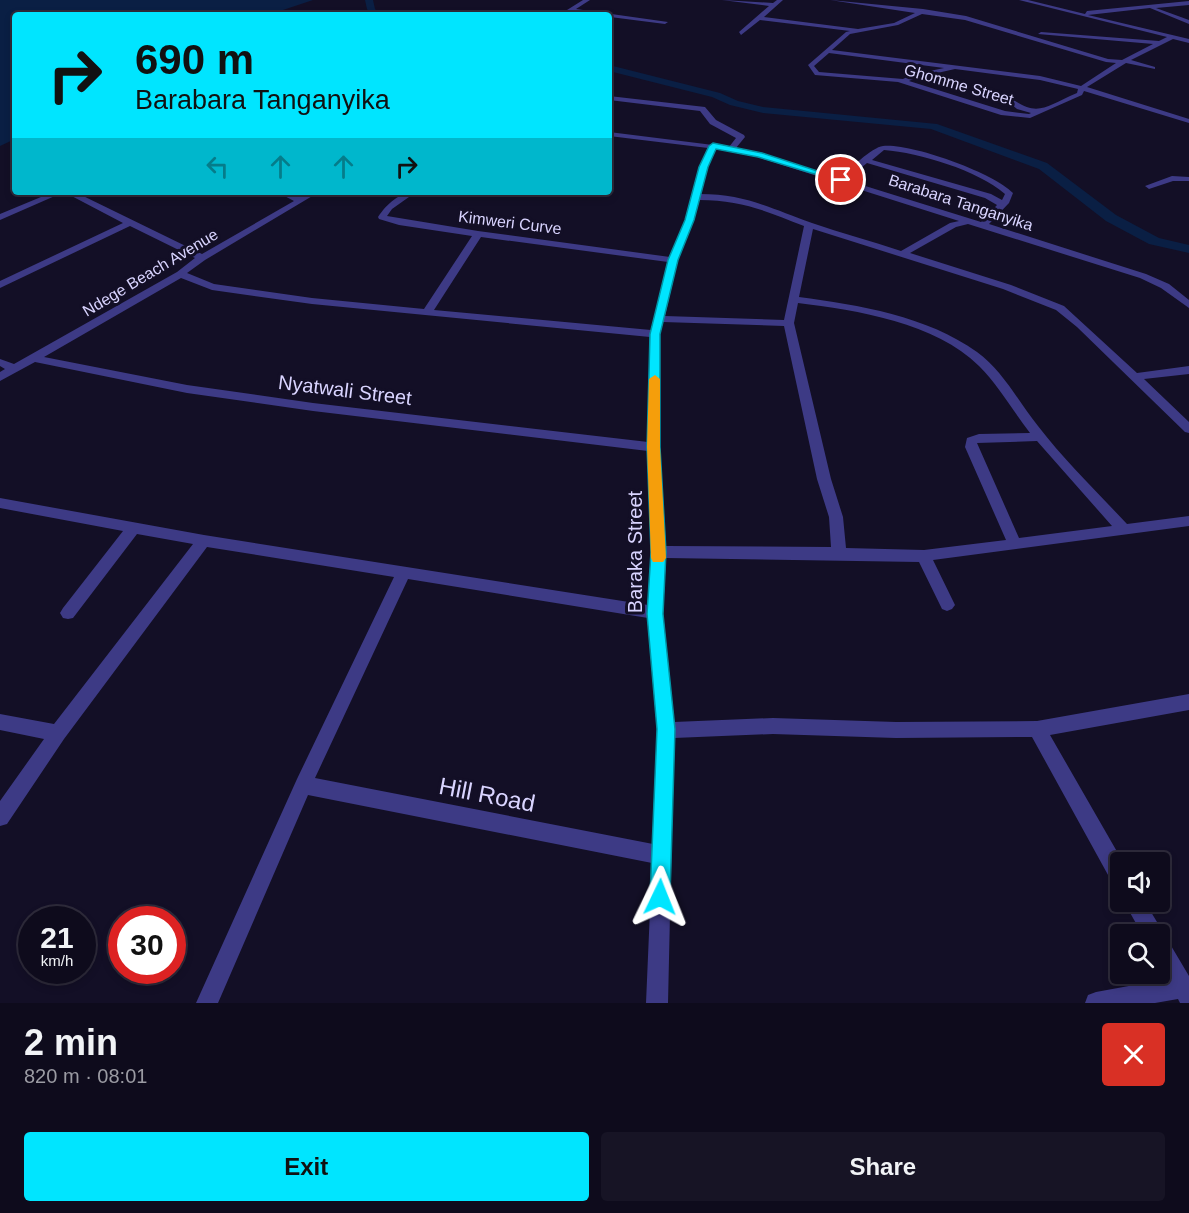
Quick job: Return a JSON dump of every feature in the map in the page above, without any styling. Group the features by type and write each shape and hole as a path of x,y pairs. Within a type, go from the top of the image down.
{"street":[{"path":"567,12 587,0"},
{"path":"725,0 773,5"},
{"path":"741,33 780,0"},
{"path":"833,0 886,3 966,18 1108,62 1125,61 1153,68"},
{"path":"1022,0 1189,41"},
{"path":"1116,3 1137,8"},
{"path":"1077,14 1189,3"},
{"path":"1147,7 1189,22"},
{"path":"571,10 586,12"},
{"path":"815,61 848,33 905,21 923,11"},
{"path":"612,15 665,22"},
{"path":"760,18 864,31"},
{"path":"1006,30 1068,38 1160,43"},
{"name":"Ghomme Street","path":"815,61 810,66 818,74 905,81 1004,113 1030,116 1080,94 1082,88 1125,61 1172,37"},
{"path":"826,51 1040,78 1082,88 1189,121"},
{"path":"815,61 854,54"},
{"path":"905,81 917,75 967,67"},
{"path":"1002,94 1019,108 1044,111"},
{"path":"612,99 702,109 714,122 741,137 731,149"},
{"name":"Barabara Tanganyika","path":"612,134 731,149 841,180 1143,276 1165,286 1189,305"},
{"name":"Baraka Street","path":"657,1003 666,729 655,614 659,552 654,447 655,334 673,260 689,220 704,167 713,146"},
{"path":"841,180 864,160 879,149 886,147 957,166 993,180 1005,187 1009,196 983,225"},
{"path":"864,160 988,196 1002,205"},
{"path":"1149,186 1172,178 1189,179"},
{"path":"0,217 53,195"},
{"path":"74,195 128,224 202,258"},
{"path":"288,195 300,200"},
{"name":"Ndege Beach Avenue","path":"0,377 180,274 202,258 309,195"},
{"name":"Kimweri Curve","path":"407,195 389,207 382,217 399,222 478,234 673,260"},
{"path":"696,196 744,201 900,255 1008,287 1060,308 1081,325 1189,429"},
{"path":"900,255 953,225 968,221"},
{"path":"0,285 128,224"},
{"path":"809,225 789,323 824,479 836,517 838,553"},
{"path":"427,312 478,234"},
{"path":"180,274 195,282 234,291 655,334"},
{"path":"795,299 845,306 920,327 951,340 976,356 1040,437 1123,528"},
{"path":"658,319 789,323"},
{"name":"Nyatwali Street","path":"33,358 187,389 313,407 654,447"},
{"path":"0,362 14,369"},
{"path":"1133,377 1189,370"},
{"path":"1015,544 971,447 971,441 979,438 1040,437"},
{"path":"0,503 204,541 655,614"},
{"path":"659,552 924,556 1189,521"},
{"path":"68,613 134,527"},
{"path":"0,817 58,734 204,541"},
{"path":"924,556 947,605"},
{"path":"207,1003 303,785 403,574"},
{"path":"666,729 773,726 1036,729 1189,702"},
{"path":"0,722 58,734"},
{"path":"1036,729 1110,859"},
{"name":"Hill Road","path":"303,785 661,855"},
{"path":"1096,1003 1186,992 1170,964"}],"water":[{"path":"0,0 313,0 277,12 12,12 12,140 0,146"}],"waterway":[{"path":"369,0 374,12"},
{"path":"612,69 716,95 734,103 763,110 933,126 1043,166 1111,218 1154,241 1189,249"}],"slow traffic":[{"path":"655,379 654,447 658,558"}],"route":[{"path":"660,897 666,729 655,614 659,552 654,447 655,334 658,319 673,260 689,220 697,188 713,146 759,155 841,180"}]}
